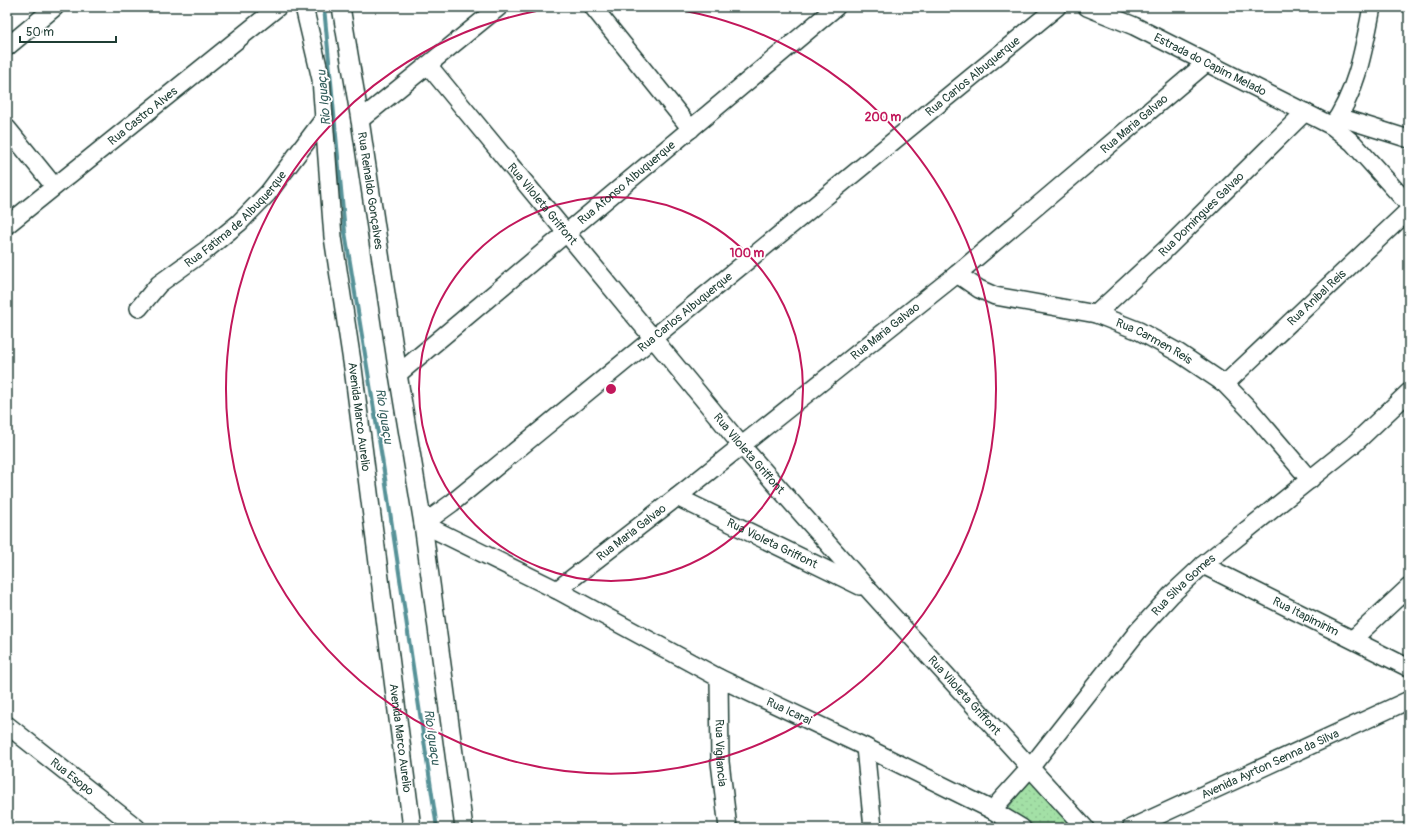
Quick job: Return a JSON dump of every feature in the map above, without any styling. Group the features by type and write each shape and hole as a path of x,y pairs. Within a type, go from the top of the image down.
{"street":[{"path":"7,47 55,7"},
{"name":"Rua Castro Alves","path":"7,225 278,7"},
{"name":"Avenida Marco Aurelio","path":"304,7 321,79 333,237 353,368 412,828"},
{"name":"Rua Reinaldo Gonçalves","path":"341,7 423,524 464,828"},
{"path":"360,120 498,7"},
{"path":"593,7 690,129"},
{"name":"Rua Afonso Albuquerque","path":"398,374 836,7"},
{"name":"Rua Carlos Albuquerque","path":"423,524 452,503 654,339 1057,7"},
{"name":"Estrada do Capim Melado","path":"1087,7 1134,26 1305,112 1335,122 1409,139"},
{"path":"1372,7 1356,76 1335,122 1409,205"},
{"name":"Rua Maria Galvao","path":"557,590 957,274 1206,63"},
{"name":"Rua Viloleta Griffont","path":"428,64 565,233 741,445 815,530 1085,828"},
{"name":"Rua Domingues Galvao","path":"1096,314 1165,250 1305,112"},
{"name":"Rua Fatima de Albuquerque","path":"139,308 159,284 240,223 268,193 323,120"},
{"path":"7,128 54,186"},
{"name":"Rua Anibal Reis","path":"1225,384 1409,210"},
{"name":"Rua Carmen Reis","path":"957,274 979,289 995,296 1096,314 1139,331 1180,353 1225,384 1252,412 1310,480"},
{"name":"Rua Silva Gomes","path":"992,810 1030,768 1138,631 1171,595 1204,565 1354,444 1409,392"},
{"name":"Rua Violeta Griffont","path":"676,497 868,589"},
{"name":"Rua Icarai","path":"423,524 557,590 719,678 865,747 992,810 1022,828"},
{"path":"800,557 814,545 815,530"},
{"name":"Rua Itapimirim","path":"1204,565 1409,668"},
{"path":"1353,639 1409,587"},
{"name":"Rua Vigilancia","path":"719,678 720,762 728,828"},
{"name":"Avenida Ayrton Senna da Silva","path":"1131,828 1146,823 1409,700"},
{"name":"Rua Esopo","path":"7,725 123,822 137,828"},
{"path":"865,747 873,828"}],"green space":[{"path":"1030,778 1078,828 1039,828 1007,810"}],"waterway":[{"name":"Rio Iguaçu","path":"324,7 345,232 382,458 437,828"}]}
